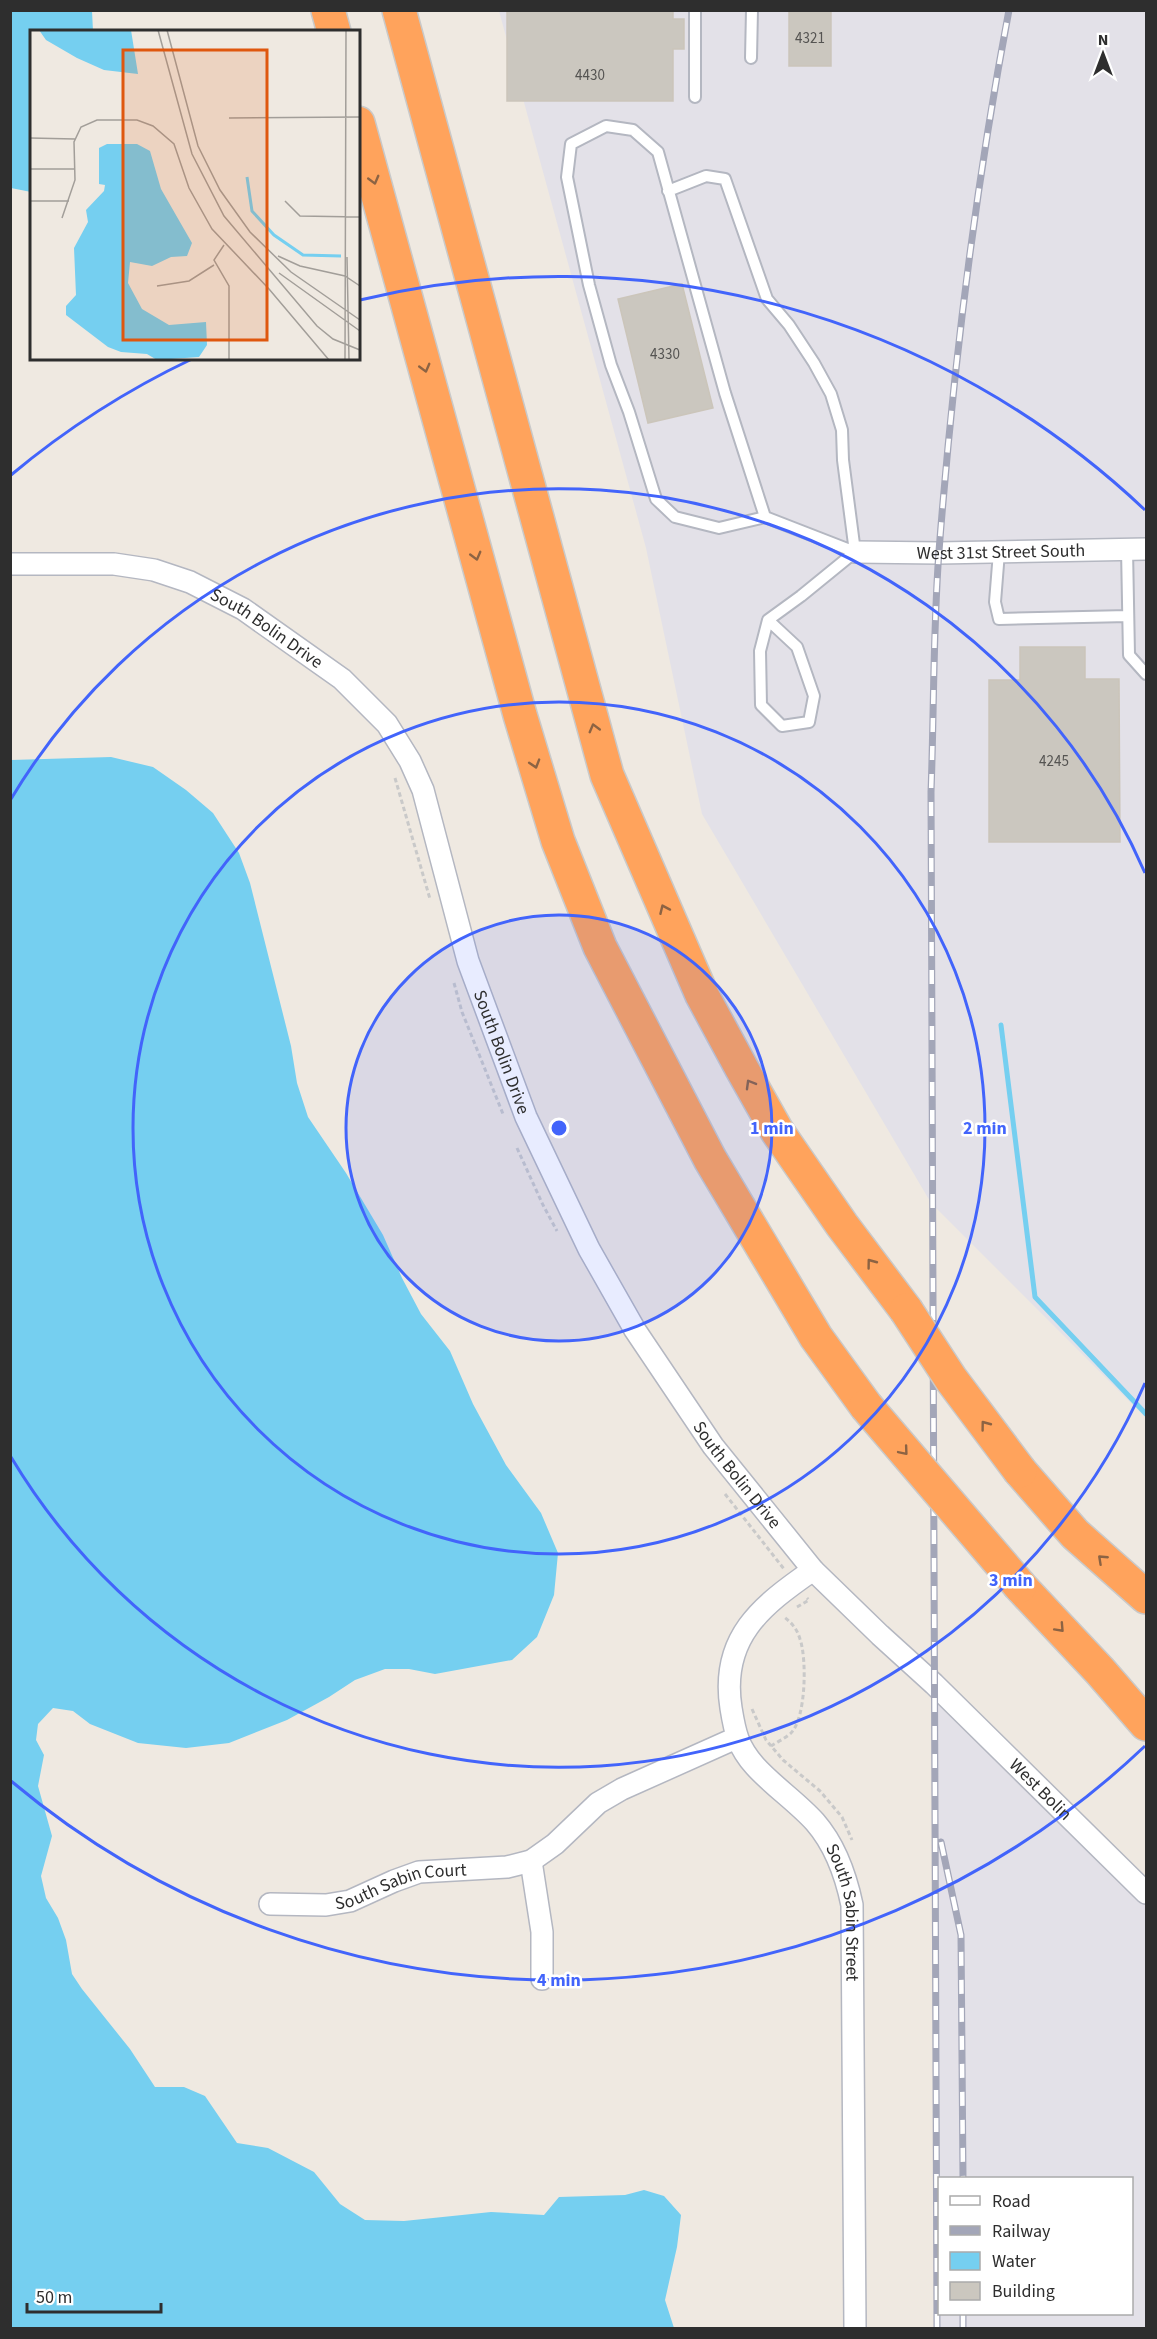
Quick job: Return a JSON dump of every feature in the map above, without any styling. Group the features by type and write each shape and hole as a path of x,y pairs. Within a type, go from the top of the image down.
{"highway":[{"path":"328,10 333,30"},
{"path":"399,10 607,775 702,995 777,1131 842,1225 906,1310 951,1379 1020,1472 1076,1533 1146,1597"},
{"path":"360,130 520,715 558,841 600,947 710,1159 816,1337 866,1406 1020,1586 1146,1724"},
{"path":"1100,1671 1146,1708"}],"street":[{"name":"West 31st Street South","path":"855,552 1137,549"},
{"name":"South Bolin Drive","path":"10,564 114,564 154,570 190,582 243,609 342,679 387,724 410,761 423,790 468,961 526,1117 589,1249 635,1330 714,1446 813,1570 934,1684"},
{"name":"South Sabin Street","path":"813,1570 761,1610 744,1630 737,1643 728,1676 736,1738 754,1765 816,1823 839,1861 848,1883 852,1905 855,2328"},
{"name":"West Bolin","path":"934,1684 1146,1893"},
{"name":"South Sabin Court","path":"270,1904 326,1905 350,1900 419,1872 507,1867 531,1861 555,1844 598,1803 736,1738"},
{"path":"531,1861 542,1932 542,1979"}],"lane":[{"path":"695,10 695,97"},
{"path":"751,58 752,10"},
{"path":"765,517 725,393 658,152 633,130 606,126 571,144 567,177 589,285 610,365 629,412 656,499 675,517 719,528 765,517 855,552"},
{"path":"668,191 705,176 725,179 767,299 789,325 831,394 842,430 843,460 855,552"},
{"path":"1137,549 1128,616 1129,655 1146,674"},
{"path":"768,620 797,647 814,696 809,722 782,726 761,705 760,651 768,620 855,552"},
{"path":"999,552 995,602 999,619 1128,616"}],"path":[{"path":"393,772 431,904"},
{"path":"453,981 462,1012 507,1124"},
{"path":"515,1143 543,1205 561,1237"},
{"path":"724,1492 809,1600 776,1624"},
{"path":"771,1746 791,1733 798,1721 805,1670 801,1640 795,1626 784,1617"},
{"path":"750,1701 771,1746 783,1760 820,1791 842,1817 856,1850"}],"shaded area":[{"path":"499,11 1146,11 1146,1418 931,1203 702,814 646,548"},
{"path":"934,1669 1146,1903 1146,2328 936,2328"}],"water":[{"path":"10,11 92,11 93,30 30,30 30,192 11,188"},
{"path":"111,757 153,767 186,790 213,813 239,853 250,883 291,1046 297,1083 308,1117 346,1173 383,1235 421,1314 450,1351 473,1404 506,1465 541,1513 558,1553 554,1595 537,1637 512,1660 435,1674 409,1669 385,1669 355,1680 287,1720 229,1743 186,1748 138,1743 90,1724 73,1711 53,1708 38,1724 36,1740 44,1755 38,1786 52,1836 41,1876 46,1898 58,1918 66,1940 72,1974 130,2049 155,2087 184,2087 205,2096 237,2143 268,2148 314,2172 340,2204 365,2220 404,2221 491,2212 544,2215 559,2197 625,2195 644,2190 664,2196 681,2215 677,2247 665,2300 674,2328 11,2328 11,760"}],"building":[{"path":"507,10 673,10 673,19 684,19 684,49 673,49 673,101 507,101"},
{"path":"789,10 831,10 831,66 789,66"},
{"path":"682,284 713,408 648,423 618,299"},
{"path":"1020,647 1085,647 1085,679 1119,679 1120,842 989,842 989,680 1020,680"}],"waterway":[{"path":"1001,1025 1035,1297 1146,1414"}],"railway":[{"path":"937,2328 931,792 935,641 939,551 958,347 986,145 1009,10"},
{"path":"941,1842 961,1935 963,2177"},
{"path":"963,2315 963,2328"}]}
